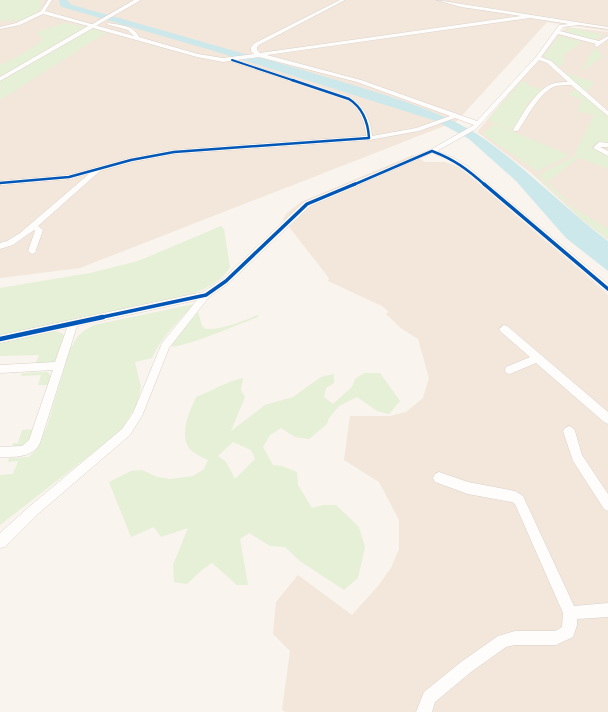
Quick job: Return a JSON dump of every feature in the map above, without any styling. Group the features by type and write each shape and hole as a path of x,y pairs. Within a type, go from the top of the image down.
{"street":[{"path":"0,28 18,24 44,10 50,0"},
{"path":"0,79 138,0"},
{"path":"343,0 257,44 254,47 254,51 257,56 360,81 476,126"},
{"path":"438,0 461,6 608,28"},
{"path":"44,10 102,21 132,30 136,34 137,39"},
{"path":"44,10 92,26 211,59 234,59 257,56 533,16"},
{"path":"0,542 34,510 126,432 137,416 165,346 206,294 226,281 307,204 432,151 476,126 538,58 561,26 578,24"},
{"path":"557,32 598,44 608,37"},
{"path":"538,58 549,62 608,114"},
{"path":"234,59 349,98 360,108 366,119 369,129 369,138"},
{"path":"516,130 532,104 549,87 556,84 572,83"},
{"path":"0,183 55,179 131,160 174,152 369,138 408,132 452,117"},
{"path":"608,145 599,144 596,148 608,154"},
{"path":"432,151 452,159 466,168 608,289"},
{"path":"0,246 10,243 33,226 98,169"},
{"path":"32,251 39,230 33,226"},
{"path":"0,338 72,324 206,294"},
{"path":"0,452 28,450 34,443 72,324"},
{"path":"504,329 608,419"},
{"path":"510,370 538,358"},
{"path":"0,369 59,366"},
{"path":"569,431 577,457 608,505"},
{"path":"424,712 429,697 466,667 504,641 515,638 556,638 568,632 570,625 570,613 519,500 515,497 468,488 439,478"},
{"path":"570,613 608,610"}],"shaded area":[{"path":"0,0 608,0 608,31 547,22 457,121 80,268 0,278"},
{"path":"566,27 608,32 608,240 582,220 531,173 477,132"},
{"path":"413,155 425,162 445,162 459,167 608,295 608,712 286,712 282,710 290,651 273,634 276,602 298,575 352,615 378,586 391,568 399,549 399,520 379,482 344,460 350,416 390,416 406,412 423,398 429,378 418,339 402,329 386,314 389,312 382,306 328,281 329,278 283,219 287,213 301,202"}],"green space":[{"path":"0,0 41,0 42,3 40,3 40,5 42,5 34,15 29,18 0,21"},
{"path":"65,23 85,27 0,77 0,65 22,54 42,41 42,38 36,32"},
{"path":"570,28 604,35 591,40 566,32"},
{"path":"91,29 107,32 0,100 0,82"},
{"path":"559,36 582,42 562,56 565,59 562,66 554,65 544,56"},
{"path":"597,48 604,59 600,58 584,70 581,69 587,64 584,63 590,59 587,58 593,53 591,52"},
{"path":"563,73 566,73 594,82 587,92"},
{"path":"522,81 528,83 527,85 544,90 526,104 528,107 513,131 488,120"},
{"path":"577,90 608,117 608,144 599,143 593,146 597,151 608,156 608,169 575,156 575,153 594,115 578,111 582,99 568,95"},
{"path":"494,124 570,155 537,171 483,134"},
{"path":"575,156 578,158 548,182 540,174"},
{"path":"536,175 538,175 567,200 563,201"},
{"path":"563,201 608,229 608,239 583,220"},
{"path":"221,226 224,229 230,267 222,277 206,288 188,296 0,336 0,288 90,273 138,261"},
{"path":"194,304 165,336 152,358 135,362 141,387 137,404 121,431 0,525 0,475 13,474 18,461 8,462 9,458 29,457 35,451 47,426 70,349 78,336 94,325"},
{"path":"198,312 202,326 206,329 226,327 258,315 258,317 199,340 186,344 170,346"},
{"path":"55,331 62,333 65,337 56,363 36,363 39,355 0,356 0,343"},
{"path":"48,372 51,377 49,385 38,385 41,375 21,376 22,373"},
{"path":"364,373 380,373 400,401 389,414 377,411 357,397 339,406 329,418 327,424 309,439 295,437 281,428 270,435 263,447 273,465 282,466 297,472 298,485 312,508 323,505 336,505 359,527 365,547 358,578 344,590 300,561 285,547 270,546 249,533 240,539 248,585 237,585 212,563 187,584 174,582 173,565 188,528 161,537 154,527 131,537 109,482 131,471 142,470 157,477 170,479 193,476 204,469 208,460 196,454 189,448 185,436 186,422 196,397 237,379 243,378 241,390 245,397 231,431 265,405 293,397 321,377 334,374 334,383 326,388 324,397 333,404 352,387 355,379","holes":["233,442 251,450 255,459 235,479 226,462 218,456"]},
{"path":"34,429 27,447 12,448 13,443 18,443 22,430"}],"water":[{"path":"59,0 67,0 72,5 360,87 422,108 456,122 477,134 511,159 608,241 608,271 566,238 516,181 469,139 436,121 214,51 62,7"}],"cycle path":[{"path":"0,183 69,177 131,160 174,152 369,138 368,126 364,115 358,106 349,99 232,60"},
{"path":"0,339 206,295 226,281 307,204 432,151 452,159 466,168 608,289"}]}
